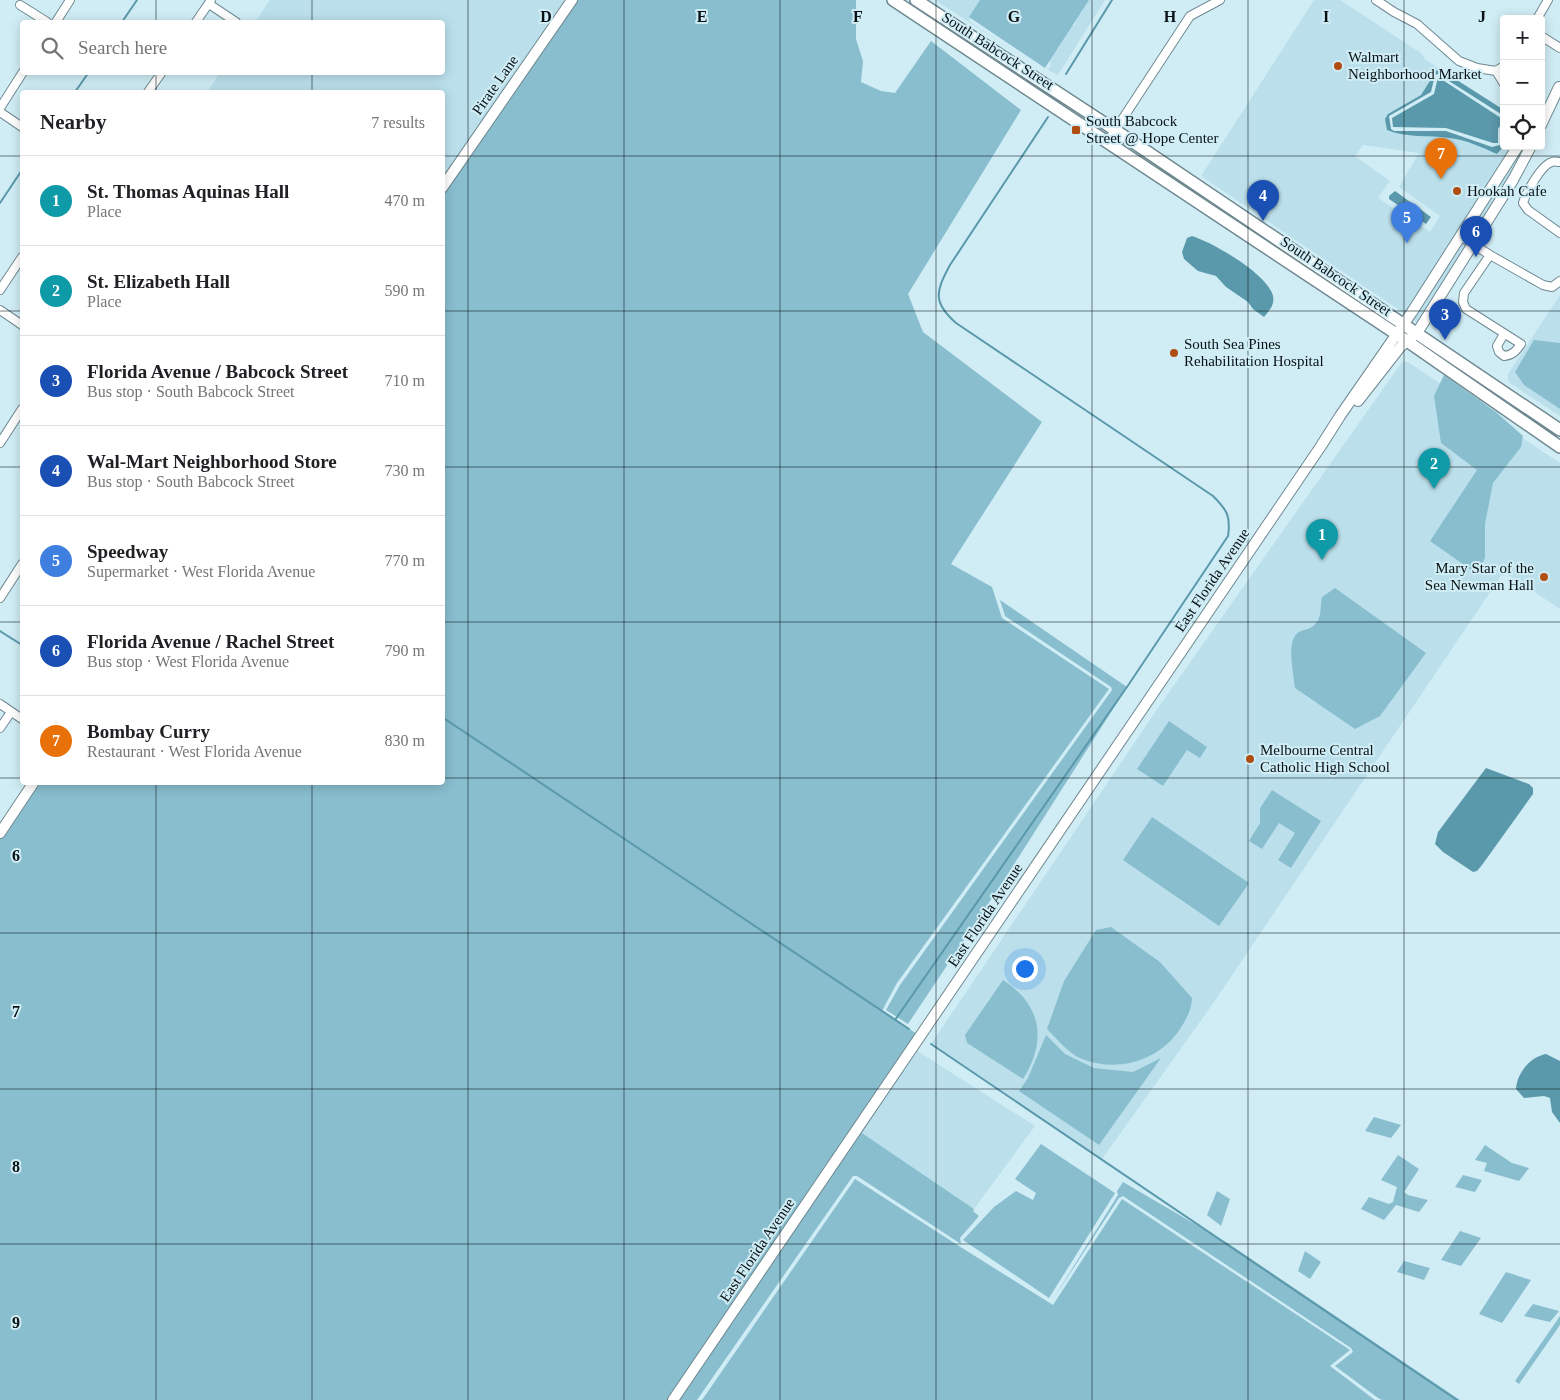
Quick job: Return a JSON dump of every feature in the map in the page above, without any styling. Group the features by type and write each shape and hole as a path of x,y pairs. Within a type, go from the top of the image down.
{"main road":[{"name":"South Babcock Street","path":"893,0 1402,333 1417,333 1560,430"},
{"name":"South Babcock Street","path":"916,0 1115,130 1560,447"}],"street":[{"path":"57,20 70,0"},
{"name":"Pirate Lane","path":"445,184 572,0"},
{"path":"1376,0 1417,24 1459,61 1477,68 1496,71 1500,68"},
{"path":"1539,15 1548,0"},
{"path":"1108,141 1190,16 1218,1"},
{"path":"197,20 210,2 233,20"},
{"path":"20,5 44,20"},
{"path":"1545,39 1560,48"},
{"path":"1496,71 1500,78"},
{"path":"0,108 21,75"},
{"path":"149,90 160,75"},
{"path":"1545,105 1560,87"},
{"path":"1545,117 1560,87"},
{"path":"0,112 20,126"},
{"name":"East Florida Avenue","path":"673,1400 1321,446 1402,333 1460,236 1515,150"},
{"path":"1417,333 1513,180 1529,150"},
{"path":"1560,162 1550,162 1544,168 1526,194 1523,203 1528,210 1560,233"},
{"path":"1460,236 1543,285 1552,286 1560,281"},
{"path":"1490,255 1464,293 1463,302 1466,309 1504,334"},
{"path":"0,290 20,259"},
{"path":"0,310 20,324"},
{"path":"0,443 20,412"},
{"path":"0,598 20,567"},
{"path":"0,704 20,718"},
{"path":"0,728 11,712"},
{"path":"0,832 32,785"}],"shaded area":[{"path":"270,0 565,0 445,176 445,90 208,90 219,75 445,75 445,20 256,20"},
{"path":"572,0 856,0 856,39 863,61 861,82 881,91 895,93 931,41 1021,110 908,294 923,332 1042,422 951,564 992,587 1002,618 1109,689 897,983 882,1011 920,1036 673,1400 0,1400 0,833 33,785 445,785 445,185"},
{"path":"935,0 989,0 978,4 969,21 1019,55"},
{"path":"980,0 1089,0 1045,68 969,17"},
{"path":"1083,0 1105,0 1058,75 1048,70 1051,64 1049,60 1054,51 1060,46 1057,41 1070,27 1075,25 1078,15 1082,12"},
{"path":"1314,0 1340,0 1421,53 1425,59 1438,68 1421,95 1388,114 1387,130 1463,140 1477,144 1497,154 1500,150 1511,150 1405,314 1201,176","holes":["1363,145 1419,153 1399,187 1440,216 1430,232 1378,198 1390,181 1355,156"]},
{"path":"1438,68 1500,107 1500,113 1438,74 1435,75 1431,92 1389,116 1391,129 1394,131 1446,131 1492,147 1500,145 1500,150 1497,154 1462,140 1394,133 1387,130 1385,119 1388,114 1421,95"},
{"path":"1438,77 1500,117 1498,143 1446,128 1393,127 1392,118 1434,94"},
{"path":"1520,150 1524,150 1510,177 1418,323 1412,319"},
{"path":"1395,191 1431,217 1426,224 1389,199 1389,196"},
{"path":"1192,236 1201,239 1238,260 1261,278 1269,287 1273,296 1273,302 1264,317 1253,309 1248,302 1226,287 1216,276 1198,271 1184,259 1182,252 1187,238"},
{"path":"1560,295 1560,416 1508,382 1508,374"},
{"path":"1534,340 1560,343 1560,409 1524,385 1515,372"},
{"name":"Melbourne Central Catholic High School","path":"1402,362 1408,362 1560,463 1560,609 1507,574 1501,576 1212,1005 1102,1159 931,1044 1160,705"},
{"path":"1444,375 1496,412 1523,436 1521,447 1493,483 1485,524 1485,558 1477,574 1430,541 1477,470 1441,443 1434,396"},
{"path":"1335,588 1426,653 1380,716 1355,729 1295,688 1292,667 1291,650 1295,636 1314,625 1319,618 1322,597"},
{"path":"1000,600 1127,687 1004,880 908,1024 886,1010 900,985 1112,690 1111,687 1005,616"},
{"path":"1169,721 1207,747 1200,758 1187,750 1163,786 1137,769"},
{"path":"1486,768 1529,784 1533,788 1533,794 1482,865 1477,871 1473,872 1443,852 1435,844 1438,832"},
{"path":"1272,790 1321,821 1291,868 1278,860 1295,833 1279,823 1262,849 1249,841 1260,823 1260,808"},
{"path":"1152,817 1249,883 1219,926 1123,860"},
{"path":"1111,927 1160,962 1192,998 1192,1002 1182,1026 1161,1049 1136,1061 1109,1065 1082,1059 1063,1046 1047,1029 1064,981 1096,930"},
{"path":"1003,980 1026,1001 1033,1012 1037,1025 1038,1038 1035,1051 1031,1065 1023,1079 967,1043 965,1035"},
{"path":"1046,1035 1065,1054 1094,1068 1133,1072 1161,1058 1099,1145 1019,1091 1028,1078"},
{"path":"916,1050 1035,1126 974,1209 862,1133"},
{"path":"916,1050 862,1133 974,1209 973,1211 979,1216 960,1238 961,1244 857,1176 853,1176 697,1400 678,1400"},
{"path":"1546,1054 1560,1061 1560,1123 1552,1112 1550,1098 1544,1096 1524,1098 1516,1089 1519,1077 1525,1067 1535,1058"},
{"path":"1374,1117 1401,1125 1391,1138 1365,1131"},
{"path":"1041,1144 1115,1193 1049,1298 963,1240 994,1207 1016,1191 1033,1200 1036,1193 1015,1179"},
{"path":"1485,1145 1512,1163 1529,1168 1519,1181 1484,1171 1487,1163 1475,1160"},
{"path":"1398,1155 1419,1169 1404,1192 1408,1195 1428,1200 1419,1212 1396,1205 1384,1220 1361,1209 1369,1197 1389,1204 1393,1202 1397,1187 1381,1180"},
{"path":"1463,1175 1482,1180 1475,1192 1455,1187"},
{"path":"855,1179 1053,1305 1122,1199 1350,1350 1330,1366 1375,1400 702,1400"},
{"path":"1123,1182 1229,1244 1460,1400 1382,1400 1378,1398 1335,1366 1353,1352 1351,1348 1123,1196 1119,1198 1052,1301 1118,1195 1117,1191"},
{"path":"1217,1191 1230,1199 1221,1226 1207,1215"},
{"path":"1460,1231 1481,1238 1461,1266 1441,1260"},
{"path":"1305,1251 1321,1262 1310,1279 1298,1271"},
{"path":"1404,1261 1430,1268 1424,1280 1397,1272"},
{"path":"1506,1272 1531,1280 1502,1323 1479,1314"},
{"path":"1533,1304 1559,1311 1550,1322 1524,1316"},
{"path":"1560,1316 1560,1325 1519,1384 1515,1381"}],"waterway":[{"path":"123,20 137,0"},
{"path":"1066,74 1112,0"},
{"path":"76,90 87,75"},
{"path":"895,1020 1129,684 1228,536 1229,523 1227,514 1222,505 1213,496 956,323 943,309 940,302 939,289 950,265 1048,117"},
{"path":"0,203 20,173"},
{"path":"0,631 20,644"},
{"path":"445,719 909,1029"},
{"path":"931,1044 1457,1400"}],"place":[{"name":"Walmart Neighborhood Market","path":"1338,66"},
{"name":"South Babcock Street @ Hope Center","path":"1076,130"},
{"name":"Bombay Curry","path":"1441,179"},
{"name":"Hookah Cafe","path":"1457,191"},
{"name":"Wal-Mart Neighborhood Store","path":"1263,221"},
{"name":"Speedway","path":"1407,243"},
{"name":"Florida Avenue / Rachel Street","path":"1476,257"},
{"name":"Florida Avenue / Babcock Street","path":"1445,340"},
{"name":"South Sea Pines Rehabilitation Hospital","path":"1174,353"},
{"name":"St. Elizabeth Hall","path":"1434,489"},
{"name":"St. Thomas Aquinas Hall","path":"1322,560"},
{"name":"Mary Star of the Sea Newman Hall","path":"1544,577"},
{"name":"Melbourne Central Catholic High School","path":"1250,759"}]}
